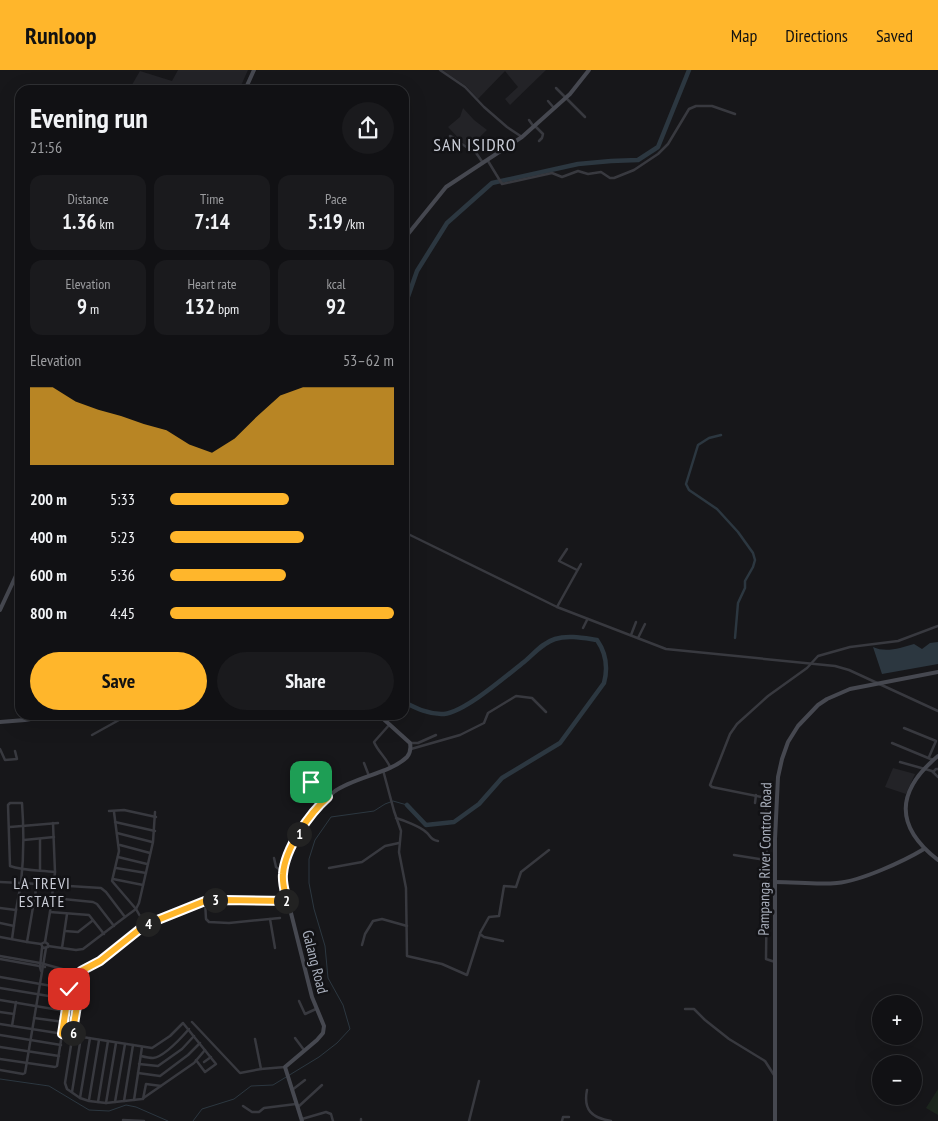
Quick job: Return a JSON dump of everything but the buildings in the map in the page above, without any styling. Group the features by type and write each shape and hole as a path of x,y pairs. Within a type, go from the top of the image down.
{"street":[{"path":"247,85 254,70"},
{"path":"440,70 465,87 484,107 522,137"},
{"path":"410,230 446,187 522,137 566,97 590,70"},
{"path":"556,88 585,117"},
{"path":"548,101 554,108"},
{"path":"488,161 500,182 505,184 552,173 562,177 578,171 588,174 601,172 610,178 614,178 634,170 658,154 671,139 689,109 696,106 712,106 735,114"},
{"path":"529,120 543,134 539,141"},
{"path":"450,136 468,149 475,150"},
{"path":"470,144 483,164"},
{"path":"409,534 557,607 666,649 812,662 847,669 938,711"},
{"path":"567,550 559,560 577,571"},
{"path":"557,607 581,564"},
{"path":"0,610 15,578"},
{"path":"583,628 588,620"},
{"path":"631,636 636,622"},
{"path":"638,638 644,624"},
{"path":"775,962 766,959 766,798 710,785 730,734 737,724 750,712 807,668 818,656 850,647 895,642 938,626"},
{"name":"Pampanga River Control Road","path":"775,1121 775,882 778,777 782,759 797,727 818,705 835,695 850,689 938,672"},
{"path":"385,720 410,743 411,749 455,737 484,723 488,713 516,696 532,698 546,712"},
{"path":"0,722 15,720"},
{"path":"92,735 119,720"},
{"path":"390,724 374,742 390,766"},
{"path":"904,728 936,741 929,757"},
{"path":"410,743 416,743 436,735"},
{"path":"892,743 933,760"},
{"path":"0,749 5,760 17,759 15,751"},
{"name":"Galang Road","path":"285,1068 317,1040 324,1029 323,1022 316,1009 287,901 283,872 289,854 302,827 328,797 349,784 406,758 411,749"},
{"path":"938,756 924,769 912,785 906,802 910,828 924,849 938,860"},
{"path":"900,762 934,772 938,777"},
{"path":"364,763 369,776"},
{"path":"934,772 938,769"},
{"path":"383,770 401,831 399,855 406,888 408,956 442,964 465,975 468,973 480,934 489,917 499,916 504,886 516,887 521,872 549,850"},
{"path":"298,791 306,784 314,782 328,797"},
{"path":"755,803 756,795"},
{"path":"12,939 21,883 22,868 24,840 24,825 22,803 10,803 8,805 10,866 22,868 55,872"},
{"path":"109,811 124,810 156,817"},
{"path":"112,880 120,845 114,812"},
{"path":"0,937 47,947 83,949 136,909 139,904 153,842 156,812"},
{"path":"396,818 424,830 434,841 438,841"},
{"path":"10,827 58,822"},
{"path":"116,822 155,831"},
{"path":"42,965 42,946 45,942 54,886 53,823"},
{"path":"117,833 153,842"},
{"path":"24,840 54,837"},
{"path":"40,839 40,870"},
{"path":"329,868 362,862 385,846 399,843"},
{"path":"120,845 150,853"},
{"path":"775,882 814,884 844,882 878,870 924,849"},
{"path":"734,856 766,860"},
{"path":"118,857 147,864"},
{"path":"274,858 276,867 283,872"},
{"path":"116,868 146,873"},
{"path":"107,880 143,885"},
{"path":"112,880 136,909 145,925"},
{"path":"0,882 101,888 125,917"},
{"path":"27,942 37,884"},
{"path":"53,898 94,902 114,926"},
{"path":"205,901 206,919 209,922 229,923 280,918"},
{"path":"0,958 81,971 100,961 145,925 205,901 287,901"},
{"path":"0,908 16,910"},
{"path":"50,912 88,915 104,934"},
{"path":"62,948 67,914"},
{"path":"270,919 275,948"},
{"path":"362,944 364,934 373,921 382,919 407,926"},
{"path":"65,931 78,932 93,920"},
{"path":"0,923 14,926"},
{"path":"480,934 484,937 503,941"},
{"path":"0,1070 24,1074 42,965 47,947 45,942"},
{"path":"81,971 81,982 65,1083 67,1089 72,1093 89,1101 106,1103 143,1099 196,1060 205,1050"},
{"path":"0,977 68,988 68,1000 56,1067 0,1058"},
{"path":"0,988 68,1000"},
{"path":"0,1000 66,1011"},
{"path":"300,1001 305,1014 316,1009"},
{"path":"12,1026 16,1002"},
{"path":"685,1009 693,1008 729,1039 764,1061 774,1077"},
{"path":"0,1012 14,1014"},
{"path":"34,1018 64,1022"},
{"path":"0,1024 154,1048 171,1035 182,1022 216,1064 205,1072 196,1060"},
{"path":"192,1022 240,1073 261,1069 285,1068 302,1120 326,1112 331,1114 333,1121"},
{"path":"141,1056 157,1057 176,1043 188,1029"},
{"path":"0,1034 61,1045"},
{"path":"139,1064 158,1066 182,1049 194,1036"},
{"path":"72,1093 81,1037"},
{"path":"80,1098 90,1038"},
{"path":"295,1038 304,1050"},
{"path":"255,1039 261,1069"},
{"path":"89,1101 99,1040"},
{"path":"98,1102 108,1042"},
{"path":"106,1103 116,1043"},
{"path":"138,1073 160,1076 188,1056 200,1043"},
{"path":"115,1102 125,1044"},
{"path":"124,1101 133,1046"},
{"path":"0,1047 59,1056"},
{"path":"134,1100 142,1047"},
{"path":"204,1062 211,1057"},
{"path":"291,1088 305,1080"},
{"path":"469,1121 479,1081"},
{"path":"143,1099 146,1084 162,1086"},
{"path":"243,1106 252,1112 259,1112 264,1108 297,1105 322,1085"},
{"path":"587,1090 586,1100 590,1112 600,1119 612,1121"},
{"path":"562,1121 563,1117 569,1117"},
{"path":"124,1120 144,1121"}],"shaded area":[{"path":"178,70 248,70 241,85 132,85 140,71 172,81"},
{"path":"442,70 546,70 510,105 505,99 518,87 505,71 478,99 466,86"},
{"path":"463,108 487,130 468,148 448,127 460,117"},
{"path":"938,642 938,664 882,674 873,647 888,650 914,644 922,649 930,643"},
{"path":"893,768 915,774 906,794 885,787"},
{"path":"938,1089 938,1115 926,1108"}],"waterway":[{"path":"409,294 417,271 447,223 492,183 578,164 638,160 658,147 689,70"},
{"path":"721,435 709,438 698,445 686,484 689,490 717,509 738,532 753,553 755,560 753,567 745,581 745,588 738,603 735,638"},
{"path":"407,805 426,825 454,822 479,804 502,778 560,743 604,683 606,666 604,655 597,640 576,637 555,639 538,649 474,700 453,712 444,714 433,713 423,711 409,704"},
{"path":"193,1121 202,1109 234,1099 251,1086 273,1085 319,1057 337,1043 350,1029 343,1005 328,978 325,946 314,909 309,883 309,859 315,840 331,817 374,811 393,801 407,805"},
{"path":"0,1079 49,1086 89,1110 109,1111 126,1105 136,1107 168,1121"}],"district":[{"name":"SAN ISIDRO","path":"475,145"},
{"name":"LA TREVI ESTATE","path":"42,892"}],"route":[{"path":"69,989 62,1034 72,1036 82,975 81,971 100,961 145,925 208,900 287,901 283,872 289,854 306,821 328,797 316,783 311,782"}]}
